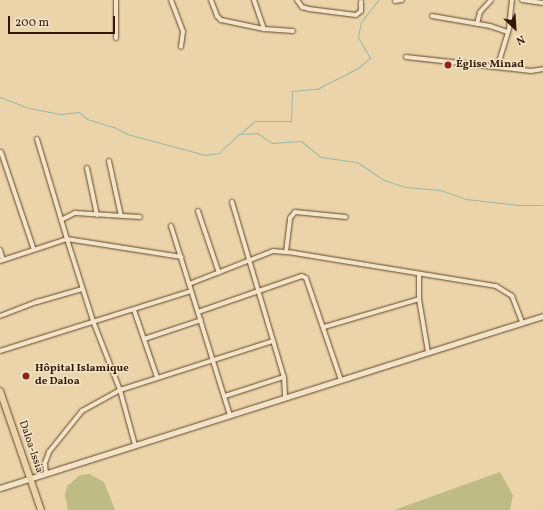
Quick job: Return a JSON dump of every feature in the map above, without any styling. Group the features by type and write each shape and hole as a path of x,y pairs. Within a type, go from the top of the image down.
{"main road":[{"name":"Daloa-Issia","path":"0,391 41,510"}],"street":[{"path":"116,0 116,38"},
{"path":"171,0 184,32 181,47"},
{"path":"211,0 217,16 222,20 264,29 294,31"},
{"path":"254,0 264,29"},
{"path":"297,0 302,7 309,9 356,16 361,11 360,2"},
{"path":"395,2 402,0"},
{"path":"477,24 480,12 491,0"},
{"path":"498,65 507,32 512,0"},
{"path":"523,0 543,3"},
{"path":"432,16 477,24 507,32"},
{"path":"406,57 498,65 530,71 543,69"},
{"path":"37,138 82,289 120,390 135,445"},
{"path":"1,152 34,250"},
{"path":"109,161 121,216"},
{"path":"87,168 97,215"},
{"path":"232,202 284,377 285,398"},
{"path":"198,211 219,273"},
{"path":"286,252 290,218 295,212 346,217"},
{"path":"61,220 75,213 140,217"},
{"path":"171,226 230,415"},
{"path":"0,250 2,261 67,239 182,258"},
{"path":"189,284 250,262 273,251 286,252 501,288 512,296 522,322"},
{"path":"419,275 419,299 428,352"},
{"path":"198,312 302,276 306,278 341,380"},
{"path":"0,316 36,302 82,289"},
{"path":"0,350 192,291"},
{"path":"324,327 419,299"},
{"path":"134,310 157,377"},
{"path":"0,488 543,316"},
{"path":"144,339 201,320"},
{"path":"46,473 45,463 49,452 82,411 120,390 273,341"},
{"path":"224,396 284,377"}],"shaded area":[{"path":"500,472 513,495 510,510 394,510"},
{"path":"89,474 104,482 115,510 68,510 65,495 67,486 80,475"}],"waterway":[{"path":"241,133 255,121 291,121 292,91 317,89 358,68 370,58 358,37 361,22 378,0"},
{"path":"0,97 29,108 61,114 79,112 87,119 114,127 127,134 205,155 219,153 239,134 257,133 272,143 301,141 321,157 357,162 384,180 406,187 440,190 466,199 519,205 543,205"}],"place":[{"name":"Église Minad","path":"448,65"},
{"name":"Hôpital Islamique de Daloa","path":"26,376"}]}
